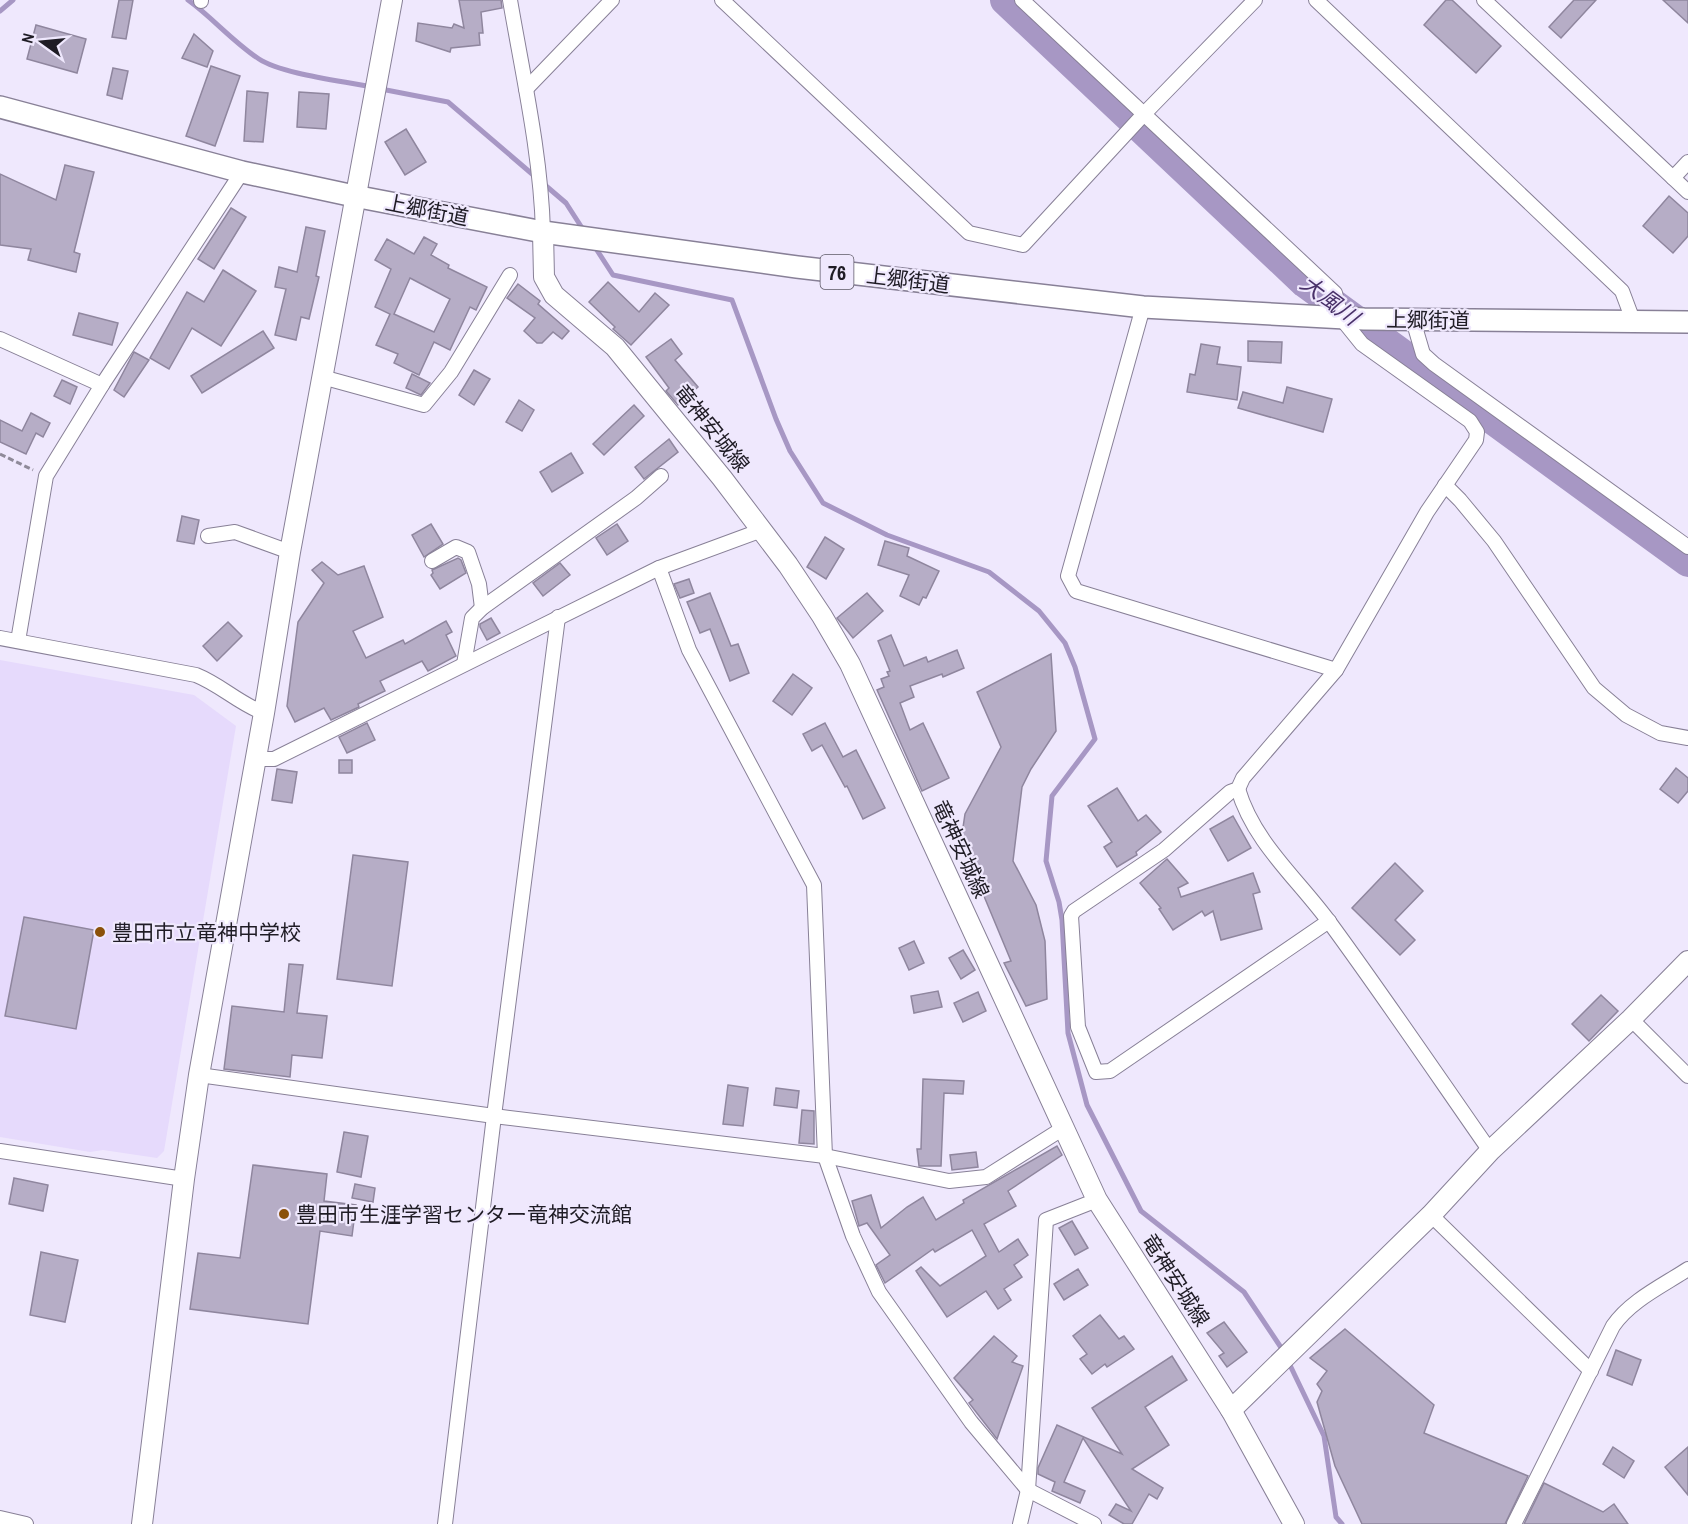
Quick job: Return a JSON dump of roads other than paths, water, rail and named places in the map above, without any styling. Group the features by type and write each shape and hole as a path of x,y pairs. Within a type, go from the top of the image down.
{"main road":[{"name":"上郷街道","path":"0,107 242,172 354,196 543,232 797,267 1143,307 1413,320 1688,322"}],"street":[{"path":"142,1524 199,1075 264,714 290,552 392,0"},
{"path":"510,0 526,89 542,206 543,232"},
{"path":"526,89 612,0"},
{"path":"722,0 969,233 1023,245 1143,115 1255,0"},
{"path":"1022,0 1335,293 1341,318 1362,344 1470,421 1477,432 1476,440 1427,512 1336,670 1243,778 1238,789 1242,804 1277,860 1329,921 1490,1151"},
{"path":"1316,0 1622,291 1634,323"},
{"path":"1484,0 1688,192"},
{"path":"1673,178 1688,162"},
{"path":"18,641 46,476 102,385 242,172"},
{"name":"竜神安城線","path":"543,232 544,277 554,295 615,347 762,530 822,616 849,664 1062,1130 1097,1200 1231,1410 1294,1524"},
{"path":"322,377 424,405 451,372 510,275"},
{"path":"1143,307 1068,576 1076,591 1336,670"},
{"path":"1413,320 1423,354 1434,364 1688,547"},
{"path":"0,339 102,385"},
{"path":"464,664 472,618 482,608 636,498 661,476"},
{"path":"1444,485 1460,500 1494,541 1594,688 1626,715 1660,733 1688,738"},
{"path":"255,759 274,759 558,616 659,568 762,530"},
{"path":"208,536 235,532 290,552"},
{"path":"432,561 456,547 468,552 479,584 482,608"},
{"path":"659,568 689,650 814,885 825,1156 853,1236 879,1292 971,1422 1028,1490 1094,1524"},
{"path":"445,1524 558,616"},
{"path":"0,638 196,675 214,683 246,706 264,714"},
{"path":"1238,789 1230,792 1164,850 1079,907 1071,916 1078,1027 1096,1072 1110,1071 1329,921"},
{"path":"1231,1410 1431,1215 1490,1151 1688,961"},
{"path":"1630,1019 1688,1076"},
{"path":"199,1075 494,1116 825,1156 949,1181 986,1177 1062,1130"},
{"path":"0,1151 184,1179"},
{"path":"1020,1524 1028,1490 1046,1220 1097,1200"},
{"path":"1431,1215 1591,1371"},
{"path":"1514,1524 1619,1316 1688,1269"},
{"path":"0,1518 26,1524"}],"waterway":[{"path":"0,11 13,0"},
{"path":"188,0 232,38 269,64 297,73 371,87"},
{"name":"大風川","path":"1005,0 1305,283 1688,562"},
{"path":"381,89 448,102 566,203 584,231"},
{"path":"593,244 613,275 732,300 790,451 823,503 887,535 989,572 1039,611 1065,643 1075,667 1095,739 1052,796 1046,861 1059,902 1062,920 1068,1033 1087,1105 1141,1211 1244,1292 1284,1352"},
{"path":"1288,1361 1324,1436 1336,1517 1342,1524"}],"place":[{"name":"豊田市立竜神中学校","path":"100,932"},
{"name":"豊田市生涯学習センター竜神交流館","path":"284,1214"}]}
